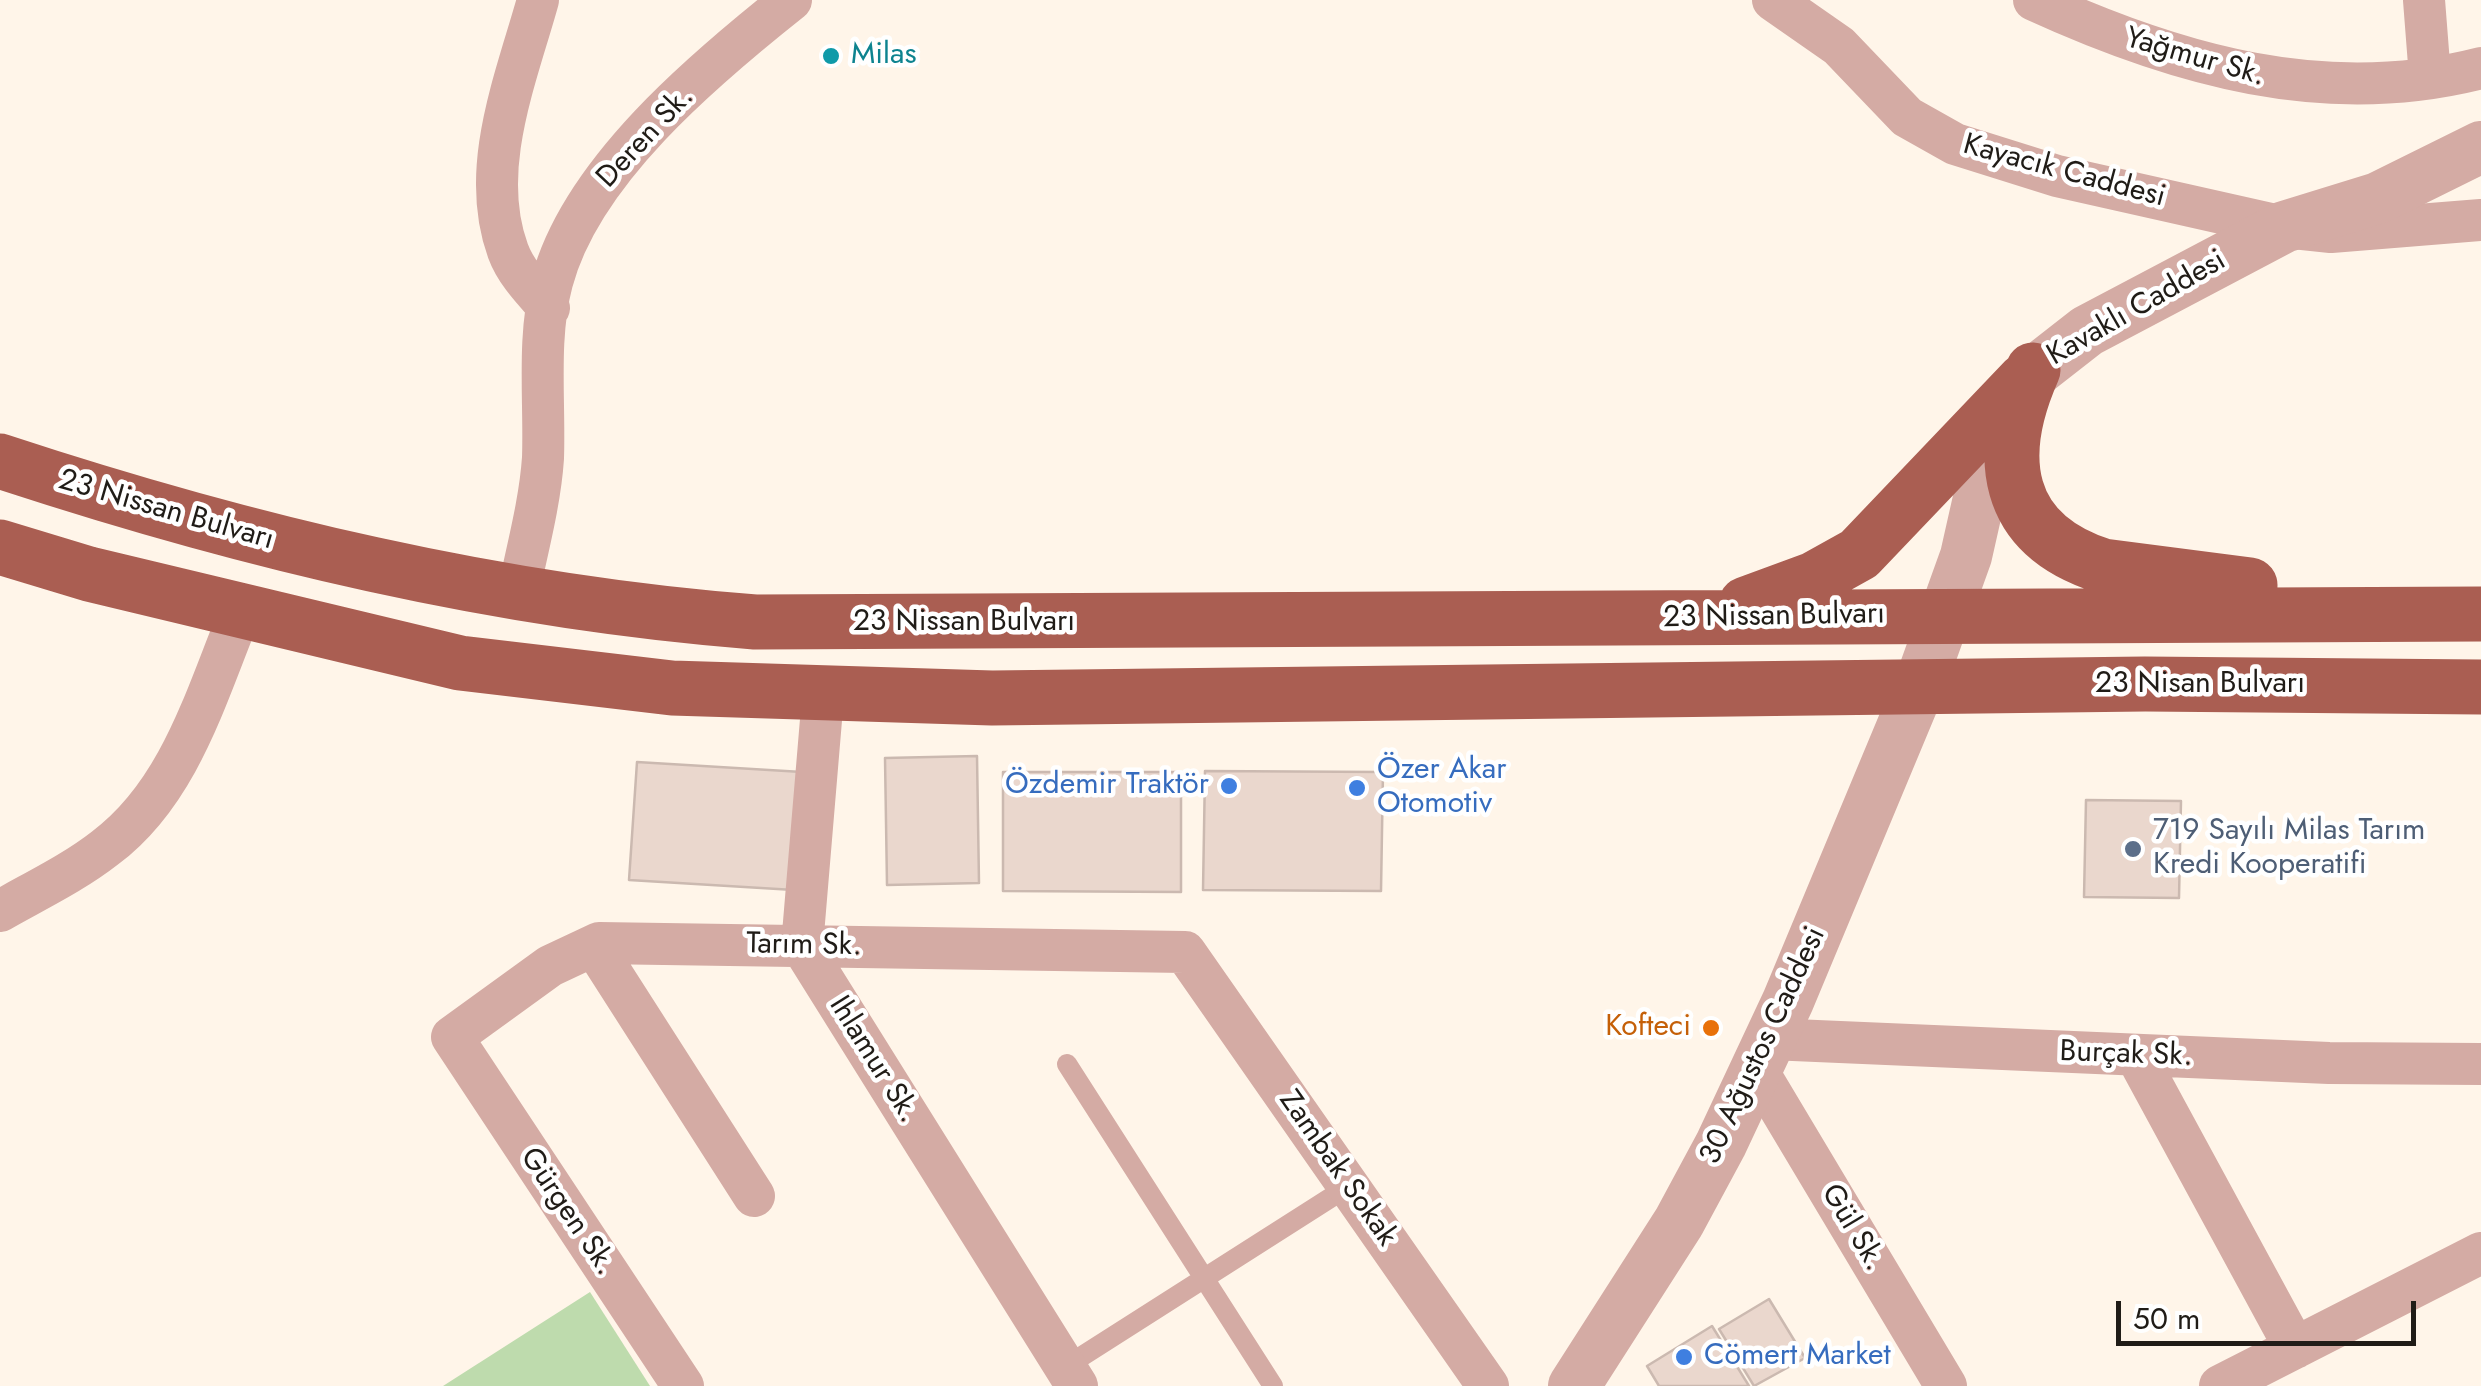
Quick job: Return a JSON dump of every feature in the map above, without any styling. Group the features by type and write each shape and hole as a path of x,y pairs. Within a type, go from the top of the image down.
{"highway":[{"path":"2034,370 2014,425 2009,464 2034,522 2080,559 2103,566 2481,614"},
{"path":"1698,618 1779,593 1859,554 2034,370"},
{"name":"23 Nissan Bulvarı","path":"0,462 120,501 308,552 626,612 755,622 1946,615"},
{"path":"0,547 240,612 460,664 672,688 823,696 1919,687"},
{"path":"1946,615 2481,614"},
{"name":"23 Nisan Bulvarı","path":"1919,687 2481,687"}],"street":[{"path":"538,0 501,127 498,198 508,251 548,308"},
{"name":"Deren Sk.","path":"518,594 542,462 548,308 552,284 572,230 606,177 641,136 791,0"},
{"name":"Kayacık Caddesi","path":"1773,0 1838,46 1907,117 1955,144 2057,176 2284,226 2374,232 2481,220"},
{"name":"Yağmur Sk.","path":"2034,0 2100,30 2224,71 2282,82 2430,77 2481,68"},
{"path":"2424,0 2430,77"},
{"name":"Kavaklı Caddesi","path":"1919,687 1966,556 1992,445 2016,392 2034,370 2106,320 2284,226 2378,198 2481,147"},
{"path":"0,911 106,848 142,816 184,749 240,612"},
{"name":"30 Ağustos Caddesi","path":"1574,1386 1679,1222 1763,1054 1919,687"},
{"path":"802,946 823,696"},
{"path":"594,946 754,1196"},
{"name":"Tarım Sk.","path":"452,1038 550,966 594,946 1185,952"},
{"name":"Ihlamur Sk.","path":"802,946 1071,1376"},
{"name":"Zambak Sokak","path":"1185,952 1488,1386"},
{"name":"Gürgen Sk.","path":"452,1038 682,1386"},
{"name":"Burçak Sk.","path":"1763,1054 2136,1056 2481,1064"},
{"name":"Gül Sk.","path":"1763,1054 1946,1386"},
{"path":"2136,1056 2295,1348"},
{"path":"2240,1382 2295,1348 2481,1253"}],"lane":[{"path":"1067,1064 1273,1386"},
{"path":"1071,1376 1204,1278 1349,1186"}],"green space":[{"path":"590,1292 650,1386 443,1386"}],"building":[{"path":"977,756 979,883 887,885 885,758"},
{"path":"637,762 802,772 794,890 629,880"},
{"path":"1205,771 1383,772 1381,891 1203,890"},
{"path":"1003,772 1181,772 1181,892 1003,891"},
{"name":"719 Sayılı Milas Tarım Kredi Kooperatifi","path":"2086,800 2181,801 2179,898 2084,897"},
{"path":"1769,1299 1805,1358 1754,1386 1719,1329"},
{"path":"1712,1326 1749,1386 1659,1386 1647,1366"}],"place":[{"name":"Milas","path":"831,56"},
{"name":"Özdemir Traktör","path":"1229,786"},
{"name":"Özer Akar Otomotiv","path":"1357,788"},
{"name":"719 Sayılı Milas Tarım Kredi Kooperatifi","path":"2133,849"},
{"name":"Kofteci","path":"1711,1028"},
{"name":"Cömert Market","path":"1684,1357"}]}
